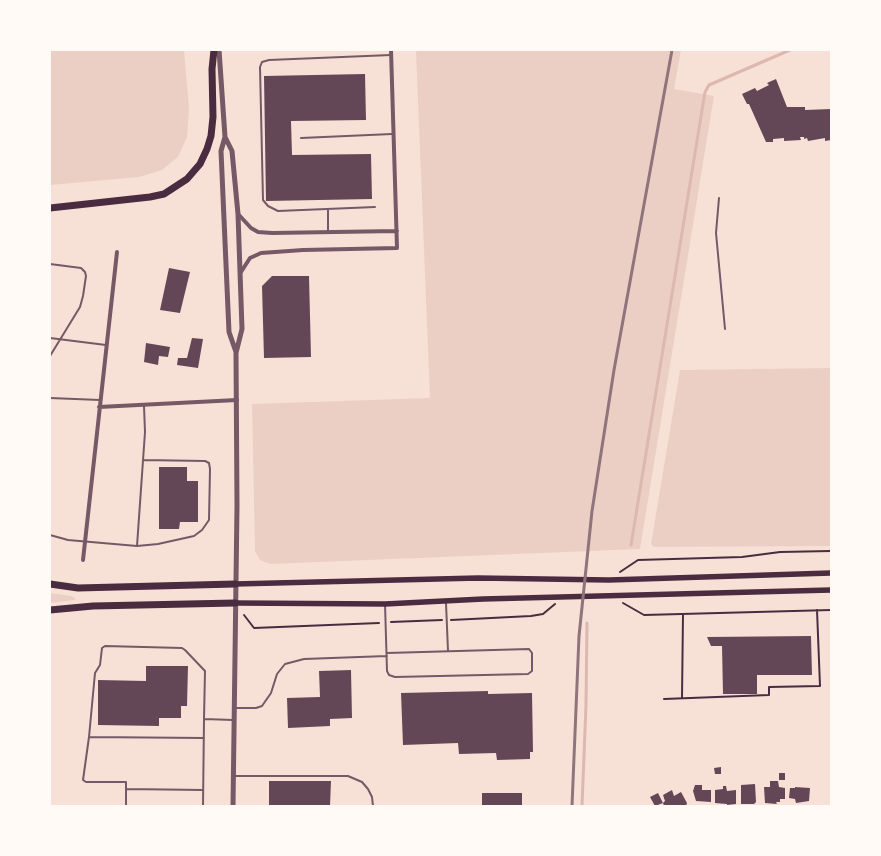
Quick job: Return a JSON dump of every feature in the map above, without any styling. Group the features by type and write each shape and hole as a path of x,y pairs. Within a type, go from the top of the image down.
{"highway":[{"path":"50,208 150,197 164,194 187,179 200,164 211,136 214,50"},
{"path":"50,584 78,588 235,584"},
{"path":"50,610 93,606 235,603"}],"main road":[{"path":"235,584 478,578 609,580 831,573"},
{"path":"235,603 385,604 831,590"}],"street":[{"path":"219,50 225,137 221,151 229,332 236,353"},
{"path":"241,272 250,258 261,254 303,250 397,248 395,134 391,53"},
{"path":"225,137 232,151 238,214 242,329 236,353 233,806"},
{"path":"238,214 247,225 258,232 397,231"},
{"path":"83,560 117,252"},
{"path":"99,407 237,400"}],"lane":[{"path":"375,208 278,211 268,206 263,200 260,67 262,62 269,60 391,53"},
{"path":"301,138 395,134"},
{"path":"719,198 716,233 725,329"},
{"path":"328,209 328,232"},
{"path":"50,264 81,268 86,276 82,302 62,339 50,356"},
{"path":"50,338 106,345"},
{"path":"50,398 100,400"},
{"path":"137,546 145,432 144,404"},
{"path":"50,534 68,540 137,546 158,544 194,536 202,530 209,520 209,463 205,461 142,460"},
{"path":"446,602 448,651"},
{"path":"385,604 387,672 389,675 395,677 528,674 532,671 532,653 529,649 387,653"},
{"path":"126,806 126,782 86,782 83,780 95,673 100,665 102,648 105,646 182,648 205,671 203,806"},
{"path":"233,708 256,708 262,706 271,693 277,674 281,668 290,663 304,659 387,656"},
{"path":"204,719 233,720"},
{"path":"89,737 204,738"},
{"path":"233,776 348,776 362,782 372,796 373,806"},
{"path":"126,789 203,790"},
{"path":"67,806 88,806"}],"path":[{"path":"609,580 638,560 742,557 780,552 831,551"},
{"path":"613,596 644,615 831,610"},
{"path":"235,603 254,628 531,616 543,614 552,608 560,598"},
{"path":"664,699 769,695 769,687 820,686 817,610"},
{"path":"682,698 683,614"}],"shaded area":[{"path":"50,50 184,50 189,108 187,137 178,157 162,170 139,177 50,185"},
{"path":"416,50 681,50 674,89 714,96 640,549 270,564 260,560 255,551 252,404 430,398"},
{"path":"831,368 831,546 654,547 651,544 680,370"},
{"path":"50,593 71,596 75,600 50,603"}],"building":[{"path":"365,74 366,120 291,121 292,155 371,154 372,199 266,201 264,76"},
{"path":"776,79 787,107 805,107 805,110 831,109 831,140 825,141 825,138 808,141 807,138 800,137 801,140 784,141 784,138 773,139 773,142 766,142 749,104 747,104 742,94 755,88 757,91"},
{"path":"169,268 190,272 180,313 160,310"},
{"path":"272,276 309,276 311,357 264,358 262,286"},
{"path":"192,338 203,339 198,368 177,365 178,358 187,358"},
{"path":"146,343 170,347 168,357 159,356 158,365 144,362"},
{"path":"159,467 187,467 187,481 198,481 198,522 180,522 179,529 159,529"},
{"path":"811,636 812,675 757,675 757,694 723,694 722,646 711,646 707,637"},
{"path":"146,666 188,666 187,706 181,706 181,718 159,718 159,726 98,725 98,680 146,681"},
{"path":"351,670 352,718 330,719 330,726 288,728 287,698 320,697 319,671"},
{"path":"488,691 488,694 532,693 533,752 530,752 530,759 497,760 496,753 459,754 458,743 403,745 401,693"},
{"path":"721,767 721,774 715,774 714,768"},
{"path":"779,773 785,773 785,780 779,780"},
{"path":"269,781 331,781 330,806 269,806"},
{"path":"770,781 778,781 779,787 785,788 785,799 780,799 780,802 776,802 777,804 765,803 764,787 770,787"},
{"path":"755,784 756,802 754,804 741,804 741,785"},
{"path":"695,785 702,785 702,790 711,790 711,802 696,801 693,791"},
{"path":"723,786 726,786 727,791 736,790 736,804 715,803 715,790 723,789"},
{"path":"790,788 810,788 809,801 796,803 795,799 789,798"},
{"path":"672,790 674,796 681,792 687,803 686,806 664,806 663,795"},
{"path":"482,793 522,793 522,806 482,806"},
{"path":"658,793 663,803 655,806 650,797"}],"waterway":[{"path":"631,545 705,92 709,85 790,50"},
{"path":"582,806 587,623"}],"railway":[{"path":"572,806 579,636 592,511 614,370 672,50"}]}
